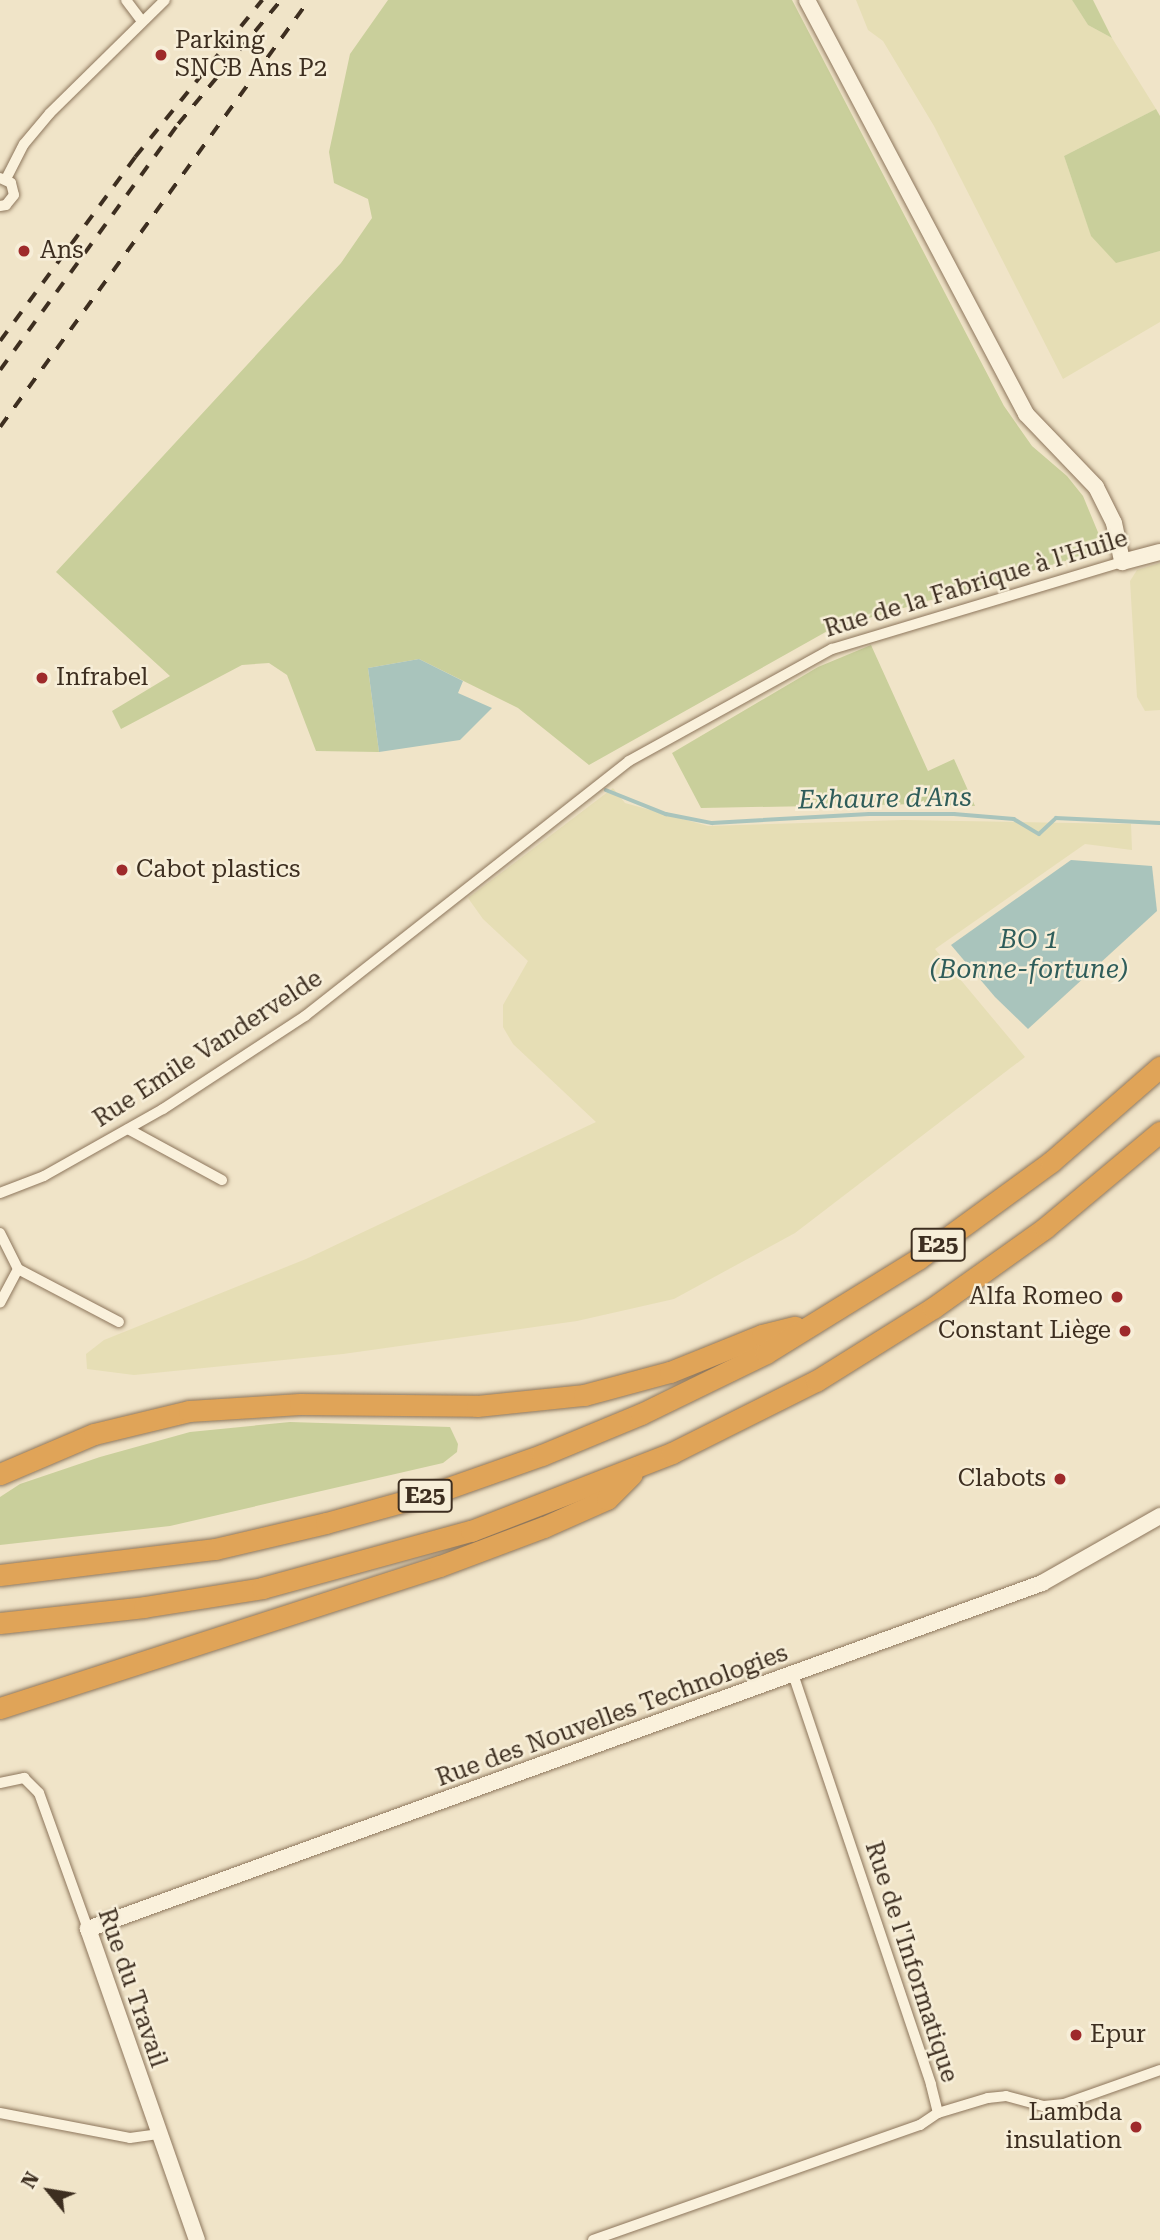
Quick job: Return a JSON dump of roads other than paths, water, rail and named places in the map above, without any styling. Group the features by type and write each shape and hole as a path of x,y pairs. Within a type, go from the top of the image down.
{"highway":[{"name":"E25","path":"0,1575 215,1549 434,1493 542,1455 641,1414 766,1353 918,1259 1015,1191 1122,1104 1160,1067"},
{"name":"E25","path":"0,1622 144,1607 262,1588 471,1531 638,1467 816,1381 933,1308 1045,1228 1160,1132"},
{"path":"0,1474 94,1434 189,1411 300,1404 477,1406 584,1395 670,1372 762,1335 821,1320"},
{"path":"0,1708 440,1566 531,1532 607,1499 638,1467"}],"street":[{"path":"126,0 142,21"},
{"path":"0,206 6,205 14,195 11,183 3,178 41,123 165,0"},
{"path":"807,0 1026,414 1045,437 1088,476 1105,501 1114,523 1122,562"},
{"name":"Rue de la Fabrique à l'Huile","path":"491,868 629,761 832,649 1160,552"},
{"name":"Rue Emile Vandervelde","path":"0,1194 44,1176 128,1129 305,1016 491,868"},
{"path":"128,1129 222,1180"},
{"path":"0,1233 18,1269 119,1322"},
{"path":"0,1303 18,1269"},
{"name":"Rue des Nouvelles Technologies","path":"88,1929 1042,1583 1160,1516"},
{"name":"Rue de l'Informatique","path":"593,2240 920,2125 938,2113 932,2084 793,1675"},
{"name":"Rue du Travail","path":"0,1783 24,1778 39,1793 197,2240"},
{"path":"938,2113 1006,2096 1044,2106 1064,2104 1160,2070"},
{"path":"0,2113 130,2138 158,2134"}],"water":[{"path":"419,659 463,681 458,693 492,708 460,740 379,752 368,668"},
{"name":"BO 1 (Bonne-fortune)","path":"1071,860 1152,866 1157,911 1028,1029 995,997 951,945"}],"waterway":[{"name":"Exhaure d'Ans","path":"606,790 666,814 712,823 869,814 954,814 1014,819 1039,834 1056,818 1160,823"}],"railway":[{"path":"0,341 135,157 262,0"},
{"path":"0,370 178,124 281,0"},
{"path":"0,427 309,0"}],"place":[{"name":"Parking SNCB Ans P2","path":"161,55"},
{"name":"Ans","path":"24,251"},
{"name":"Infrabel","path":"42,678"},
{"name":"Cabot plastics","path":"122,870"},
{"name":"Alfa Romeo","path":"1117,1297"},
{"name":"Constant Liège","path":"1125,1331"},
{"name":"Clabots","path":"1060,1479"},
{"name":"Epur","path":"1076,2035"},
{"name":"Lambda insulation","path":"1136,2127"}]}
